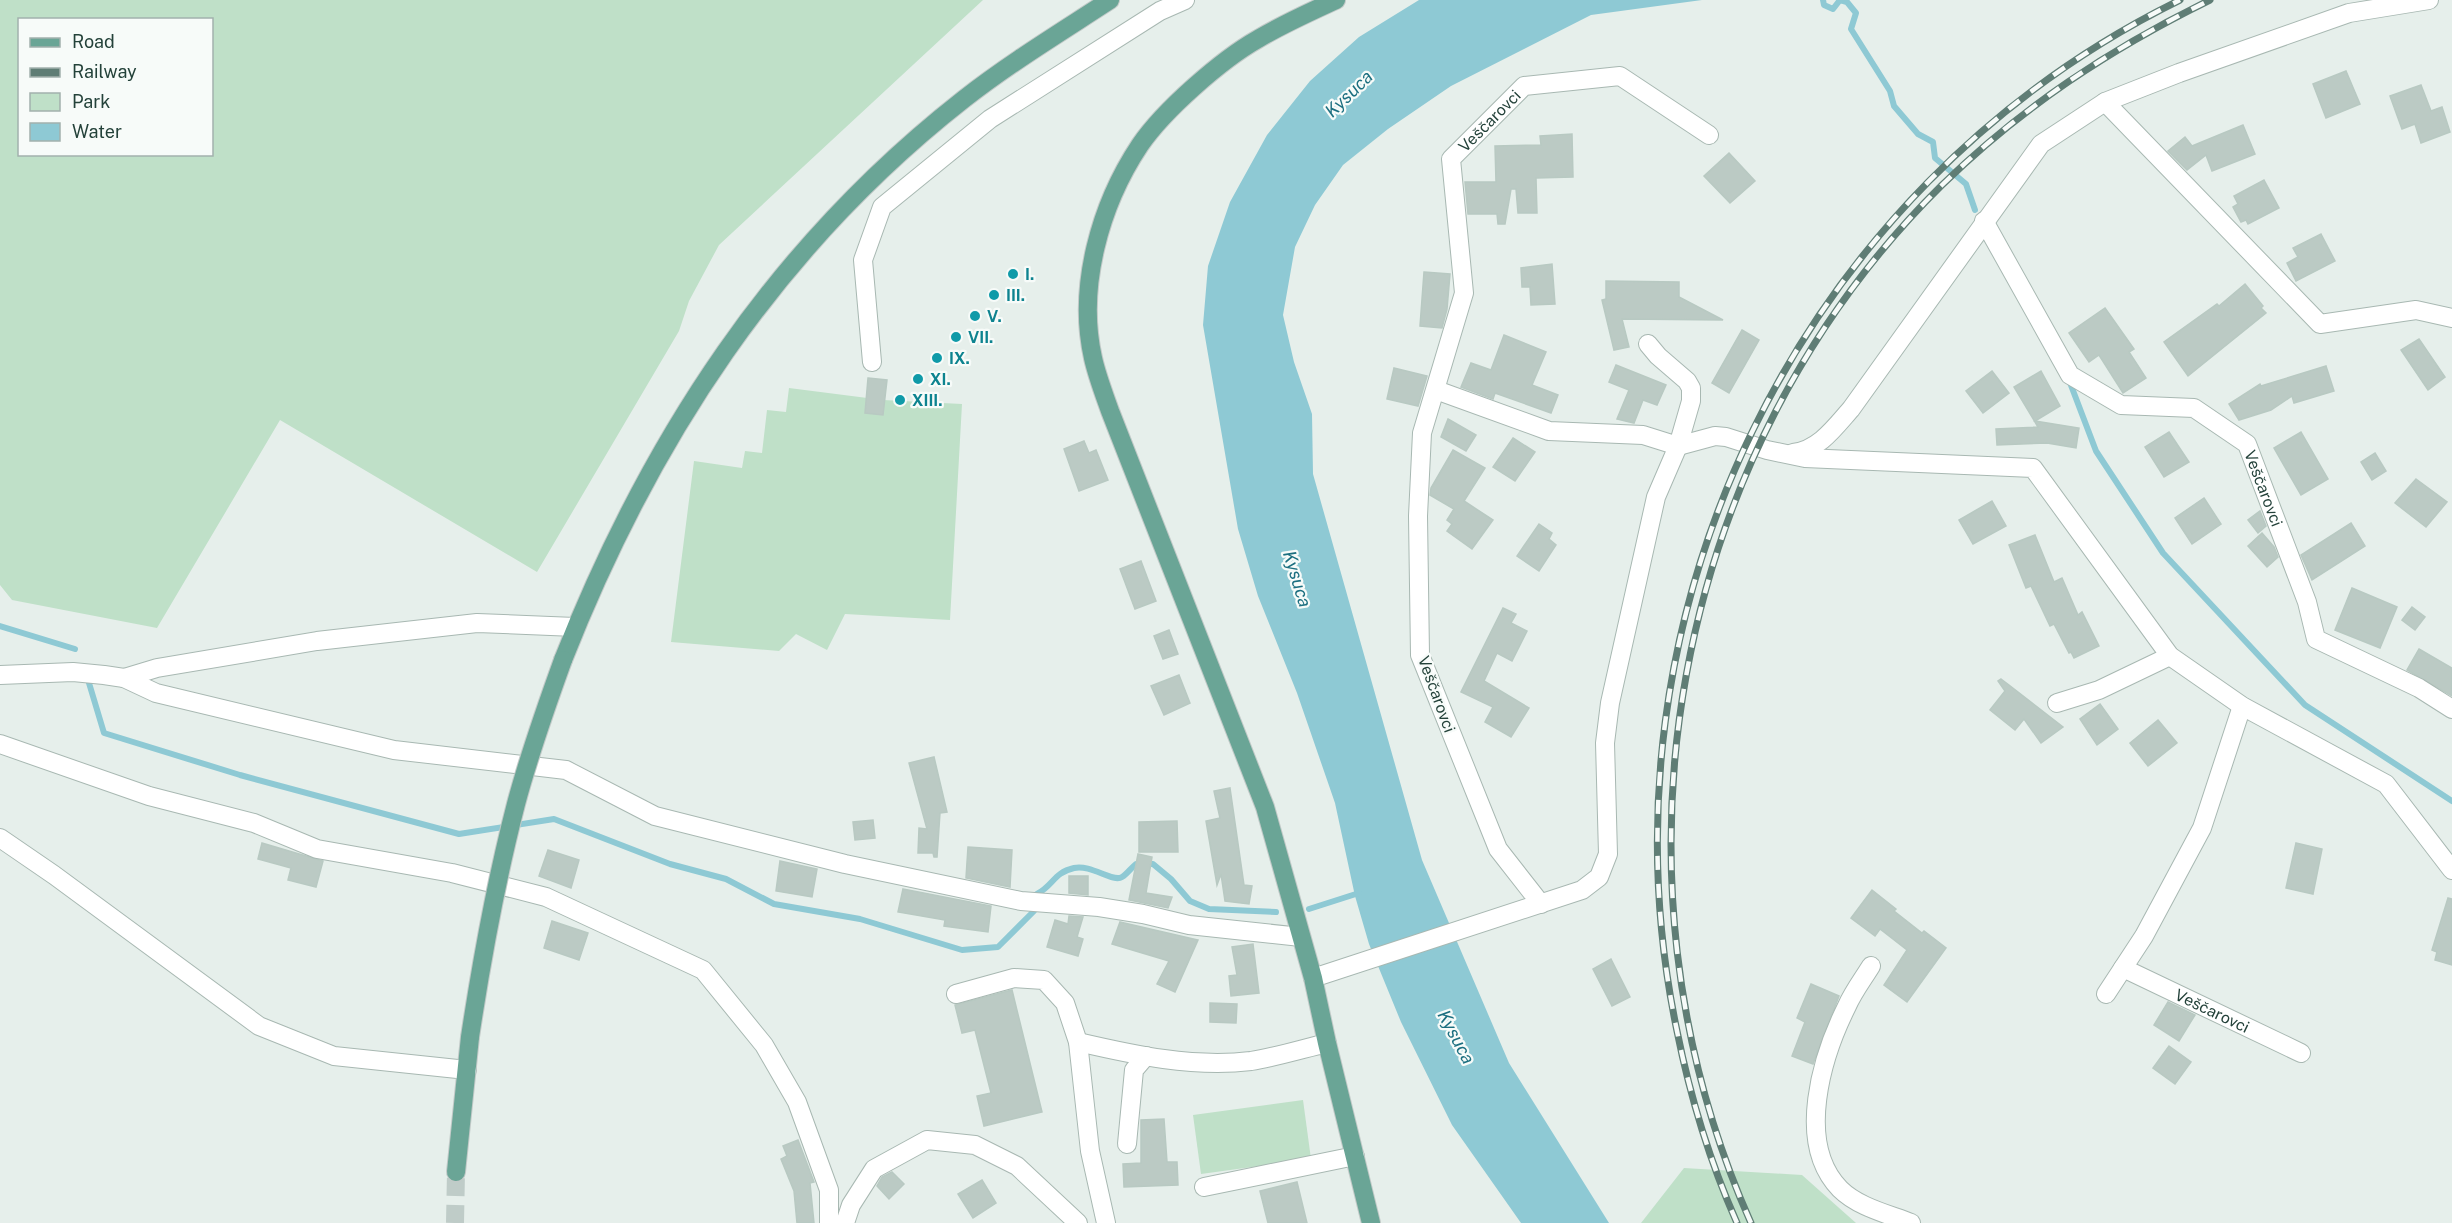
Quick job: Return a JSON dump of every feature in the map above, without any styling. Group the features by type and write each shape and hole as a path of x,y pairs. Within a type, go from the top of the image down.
{"main road":[{"path":"456,1172 470,1037 482,958 498,877 517,802 575,627 647,478 698,391 757,307 823,229 890,162 964,99 1023,56 1110,0"},
{"path":"1336,0 1257,39 1215,70 1161,120 1141,143 1127,166 1107,210 1095,248 1090,284 1089,324 1093,358 1110,411 1265,807 1313,978 1371,1223"}],"street":[{"path":"872,363 863,260 882,207 990,119 1160,11 1185,0"},
{"path":"1779,452 1804,451 1833,429 1851,409 2041,144 2105,102 2349,13 2429,0"},
{"name":"Veščarovci","path":"1542,904 1498,849 1420,655 1418,516 1422,433 1464,292 1451,159 1524,86 1620,76 1709,135"},
{"path":"2105,102 2320,324 2416,310 2452,318"},
{"name":"Veščarovci","path":"1984,221 2070,375 2121,405 2194,408 2247,444 2307,602 2316,639 2419,688 2452,709"},
{"path":"1313,978 1542,904 1582,890 1599,878 1608,854 1605,743 1610,703 1656,497 1678,446 1691,401 1691,388 1687,381 1658,356 1648,344"},
{"path":"1436,390 1549,431 1643,435 1678,446 1715,436 1726,436 1805,458 2033,468 2170,656 2242,706 2385,783 2452,870"},
{"path":"124,678 157,668 317,641 477,623 575,627"},
{"path":"2057,703 2099,690 2170,656"},
{"path":"0,675 73,672 124,678 156,693 394,750 566,770 655,816 845,864 1021,901 1099,907 1189,925 1300,937"},
{"path":"2106,994 2144,936 2202,828 2242,706"},
{"path":"0,744 149,796 254,823 317,849 452,873 546,897 703,969 764,1045 797,1102 829,1190 830,1223"},
{"path":"0,838 73,888 259,1026 334,1056 467,1070"},
{"path":"1871,966 1847,1005 1818,1085 1816,1114 1819,1149 1828,1172 1840,1189 1861,1204 1911,1223"},
{"name":"Veščarovci","path":"2123,968 2301,1053"},
{"path":"956,994 1014,978 1044,980 1065,1003 1078,1042 1090,1151 1106,1223"},
{"path":"1078,1042 1146,1056 1201,1063 1251,1060 1327,1043"},
{"path":"1127,1144 1134,1070 1146,1056"},
{"path":"845,1223 851,1205 874,1169 927,1140 975,1145 1017,1166 1078,1223"},
{"path":"1204,1187 1355,1156"}],"green space":[{"path":"0,0 983,0 719,245 689,301 679,331 537,572 280,420 157,628 12,600 0,585"},
{"path":"789,388 883,400 962,404 950,620 845,614 827,650 796,634 779,651 671,642 694,461 742,468 745,451 762,453 767,410 786,412"},
{"path":"1303,1100 1311,1159 1201,1174 1193,1115"},
{"path":"1684,1168 1802,1175 1856,1223 1641,1223"}],"water":[{"name":"Kysuca","path":"1419,0 1702,0 1591,15 1451,86 1388,129 1343,165 1315,205 1295,247 1283,315 1294,362 1312,414 1313,474 1422,860 1509,1063 1609,1223 1521,1223 1452,1125 1401,1022 1369,944 1355,896 1335,803 1297,693 1258,596 1238,529 1203,325 1208,266 1230,202 1267,135 1310,81 1359,37"}],"building":[{"path":"2346,71 2360,104 2326,118 2313,84"},
{"path":"2421,85 2431,111 2442,107 2450,132 2421,143 2415,124 2402,129 2390,96"},
{"path":"2243,125 2255,154 2212,171 2206,155 2187,170 2168,151 2185,137 2192,146"},
{"path":"1572,134 1573,177 1536,178 1537,213 1518,213 1516,189 1511,189 1505,224 1498,224 1497,214 1468,214 1465,182 1496,182 1495,146 1541,145 1540,136"},
{"path":"1729,153 1755,181 1730,203 1704,176"},
{"path":"2264,180 2279,208 2248,224 2246,220 2241,222 2233,207 2238,204 2234,196"},
{"path":"2321,234 2335,261 2296,281 2287,263 2298,257 2293,248"},
{"path":"1552,264 1555,304 1531,305 1530,287 1522,287 1521,268"},
{"path":"1424,272 1450,274 1447,309 1442,328 1420,326"},
{"path":"1606,281 1679,282 1679,297 1723,320 1622,319 1629,347 1614,350 1602,300 1606,299"},
{"path":"2245,284 2266,313 2188,376 2164,342 2217,304 2219,306"},
{"path":"2105,308 2134,349 2129,352 2146,378 2123,393 2099,355 2089,362 2069,333"},
{"path":"1742,330 1759,340 1729,393 1712,383"},
{"path":"1504,335 1546,352 1532,385 1558,395 1551,413 1495,393 1493,399 1461,387 1471,363 1491,370"},
{"path":"2419,339 2445,377 2428,390 2401,350"},
{"path":"1616,365 1666,385 1657,405 1643,400 1634,423 1617,419 1629,390 1609,382"},
{"path":"2326,366 2334,391 2294,403 2292,396 2271,410 2239,420 2229,404 2260,384 2261,386"},
{"path":"1394,368 1427,376 1418,406 1387,399"},
{"path":"1992,371 2009,393 1983,413 1966,391"},
{"path":"2041,371 2060,406 2035,421 2079,428 2076,448 2047,443 1997,445 1996,429 2038,427 2014,387"},
{"path":"868,378 887,380 883,415 865,413"},
{"path":"1448,419 1476,435 1466,451 1441,437"},
{"path":"2169,432 2189,462 2164,477 2145,447"},
{"path":"2301,432 2328,479 2301,495 2274,448"},
{"path":"1513,438 1535,452 1515,481 1493,467"},
{"path":"1084,441 1089,453 1096,450 1108,480 1079,491 1064,449"},
{"path":"1453,450 1485,468 1464,501 1493,520 1472,549 1447,531 1452,524 1447,520 1454,509 1430,495 1431,488"},
{"path":"2375,453 2386,471 2372,480 2361,462"},
{"path":"2416,479 2447,502 2426,527 2395,503"},
{"path":"2204,498 2221,524 2192,544 2175,518"},
{"path":"1992,501 2006,526 1973,544 1959,520"},
{"path":"2260,511 2266,526 2258,533 2248,520"},
{"path":"2351,523 2365,546 2312,580 2301,555"},
{"path":"1539,524 1552,533 1549,539 1556,545 1539,571 1517,556"},
{"path":"2262,533 2274,547 2278,557 2267,567 2248,546"},
{"path":"2035,535 2054,582 2062,578 2078,615 2082,612 2099,646 2074,658 2054,624 2050,626 2031,586 2026,588 2009,545"},
{"path":"1141,561 1156,601 1135,609 1120,569"},
{"path":"2352,588 2397,607 2380,648 2335,630"},
{"path":"2412,607 2425,617 2415,630 2402,620"},
{"path":"1503,608 1516,614 1511,623 1527,631 1512,661 1497,653 1484,681 1529,708 1511,737 1485,722 1493,707 1461,692"},
{"path":"1169,630 1178,654 1163,659 1154,636"},
{"path":"2419,649 2452,668 2452,696 2407,670"},
{"path":"1179,675 1190,703 1164,715 1151,686"},
{"path":"2001,679 2063,727 2041,743 2024,719 2015,730 1990,710 2005,691 1998,681"},
{"path":"2100,704 2118,729 2097,745 2080,719"},
{"path":"2158,720 2177,743 2148,766 2130,743"},
{"path":"934,757 947,812 940,813 937,857 934,857 933,853 918,853 919,828 927,829 909,763"},
{"path":"1230,788 1244,885 1252,886 1249,904 1225,901 1221,874 1217,885 1206,821 1220,818 1214,791"},
{"path":"873,820 875,838 855,840 853,822"},
{"path":"1177,821 1178,852 1139,852 1139,822"},
{"path":"262,843 323,861 316,887 288,880 291,868 258,859"},
{"path":"2296,843 2322,849 2313,894 2286,888"},
{"path":"968,847 1012,850 1010,887 966,878"},
{"path":"548,850 579,860 571,888 539,876"},
{"path":"1138,854 1152,857 1146,893 1172,897 1168,908 1129,900"},
{"path":"780,861 817,869 812,897 776,891"},
{"path":"1069,876 1088,876 1088,895 1069,893"},
{"path":"903,889 991,906 988,932 944,926 945,920 898,912"},
{"path":"1872,890 1922,933 1924,931 1946,948 1907,1002 1884,985 1907,950 1880,929 1875,936 1851,918"},
{"path":"2448,898 2452,899 2452,965 2435,960 2437,952 2432,950"},
{"path":"1069,916 1083,917 1077,937 1083,939 1078,956 1047,947 1055,920 1068,924"},
{"path":"552,921 588,933 579,960 544,948"},
{"path":"1120,922 1198,940 1175,992 1157,984 1169,961 1112,944"},
{"path":"1253,944 1259,993 1231,996 1229,976 1237,975 1232,947"},
{"path":"1611,959 1630,997 1612,1006 1593,969"},
{"path":"1811,984 1839,996 1813,1064 1792,1056 1805,1022 1797,1018"},
{"path":"1012,990 1042,1112 984,1126 977,1096 991,1093 975,1030 962,1033 955,1005"},
{"path":"2168,1002 2195,1015 2179,1041 2154,1025"},
{"path":"1210,1003 1237,1004 1236,1023 1210,1022"},
{"path":"2169,1046 2191,1062 2175,1084 2153,1068"},
{"path":"1164,1119 1167,1162 1177,1162 1178,1185 1124,1187 1123,1164 1141,1163 1141,1120"},
{"path":"798,1140 814,1182 810,1183 814,1223 797,1223 794,1191 781,1159 787,1156 783,1146"},
{"path":"892,1172 904,1184 889,1199 877,1186 882,1177"},
{"path":"982,1180 996,1203 973,1218 958,1194"},
{"path":"1297,1182 1307,1223 1268,1223 1260,1191"}],"waterway":[{"path":"1823,0 1824,5 1833,9 1840,0 1847,2 1856,13 1851,29 1890,91 1894,106 1918,134 1933,142 1935,158 1966,184 1975,210"},
{"path":"2069,380 2096,451 2163,553 2305,705 2452,801"},
{"path":"0,626 75,649"},
{"path":"89,683 104,733 240,775 459,834 554,819 670,864 726,879 774,904 860,919 962,950 998,947 1034,911"},
{"path":"1037,894 1062,873 1074,868 1081,867 1118,878 1124,876 1136,864 1153,864 1171,879 1190,901 1209,909 1276,912"},
{"path":"1309,909 1359,893"}],"tunnel":[{"path":"455,1223 456,1172"}],"railway":[{"path":"1737,1223 1710,1153 1682,1055 1658,875 1665,721 1697,572 1753,430 1830,299 1928,182 2045,81 2180,0"},
{"path":"1751,1223 1704,1090 1677,952 1672,813 1686,674 1721,540 1776,411 1849,292 1942,185 2004,130 2069,82 2137,39 2210,0"}],"place":[{"name":"I.","path":"1013,274"},
{"name":"III.","path":"994,295"},
{"name":"V.","path":"975,316"},
{"name":"VII.","path":"956,337"},
{"name":"IX.","path":"937,358"},
{"name":"XI.","path":"918,379"},
{"name":"XIII.","path":"900,400"}]}
